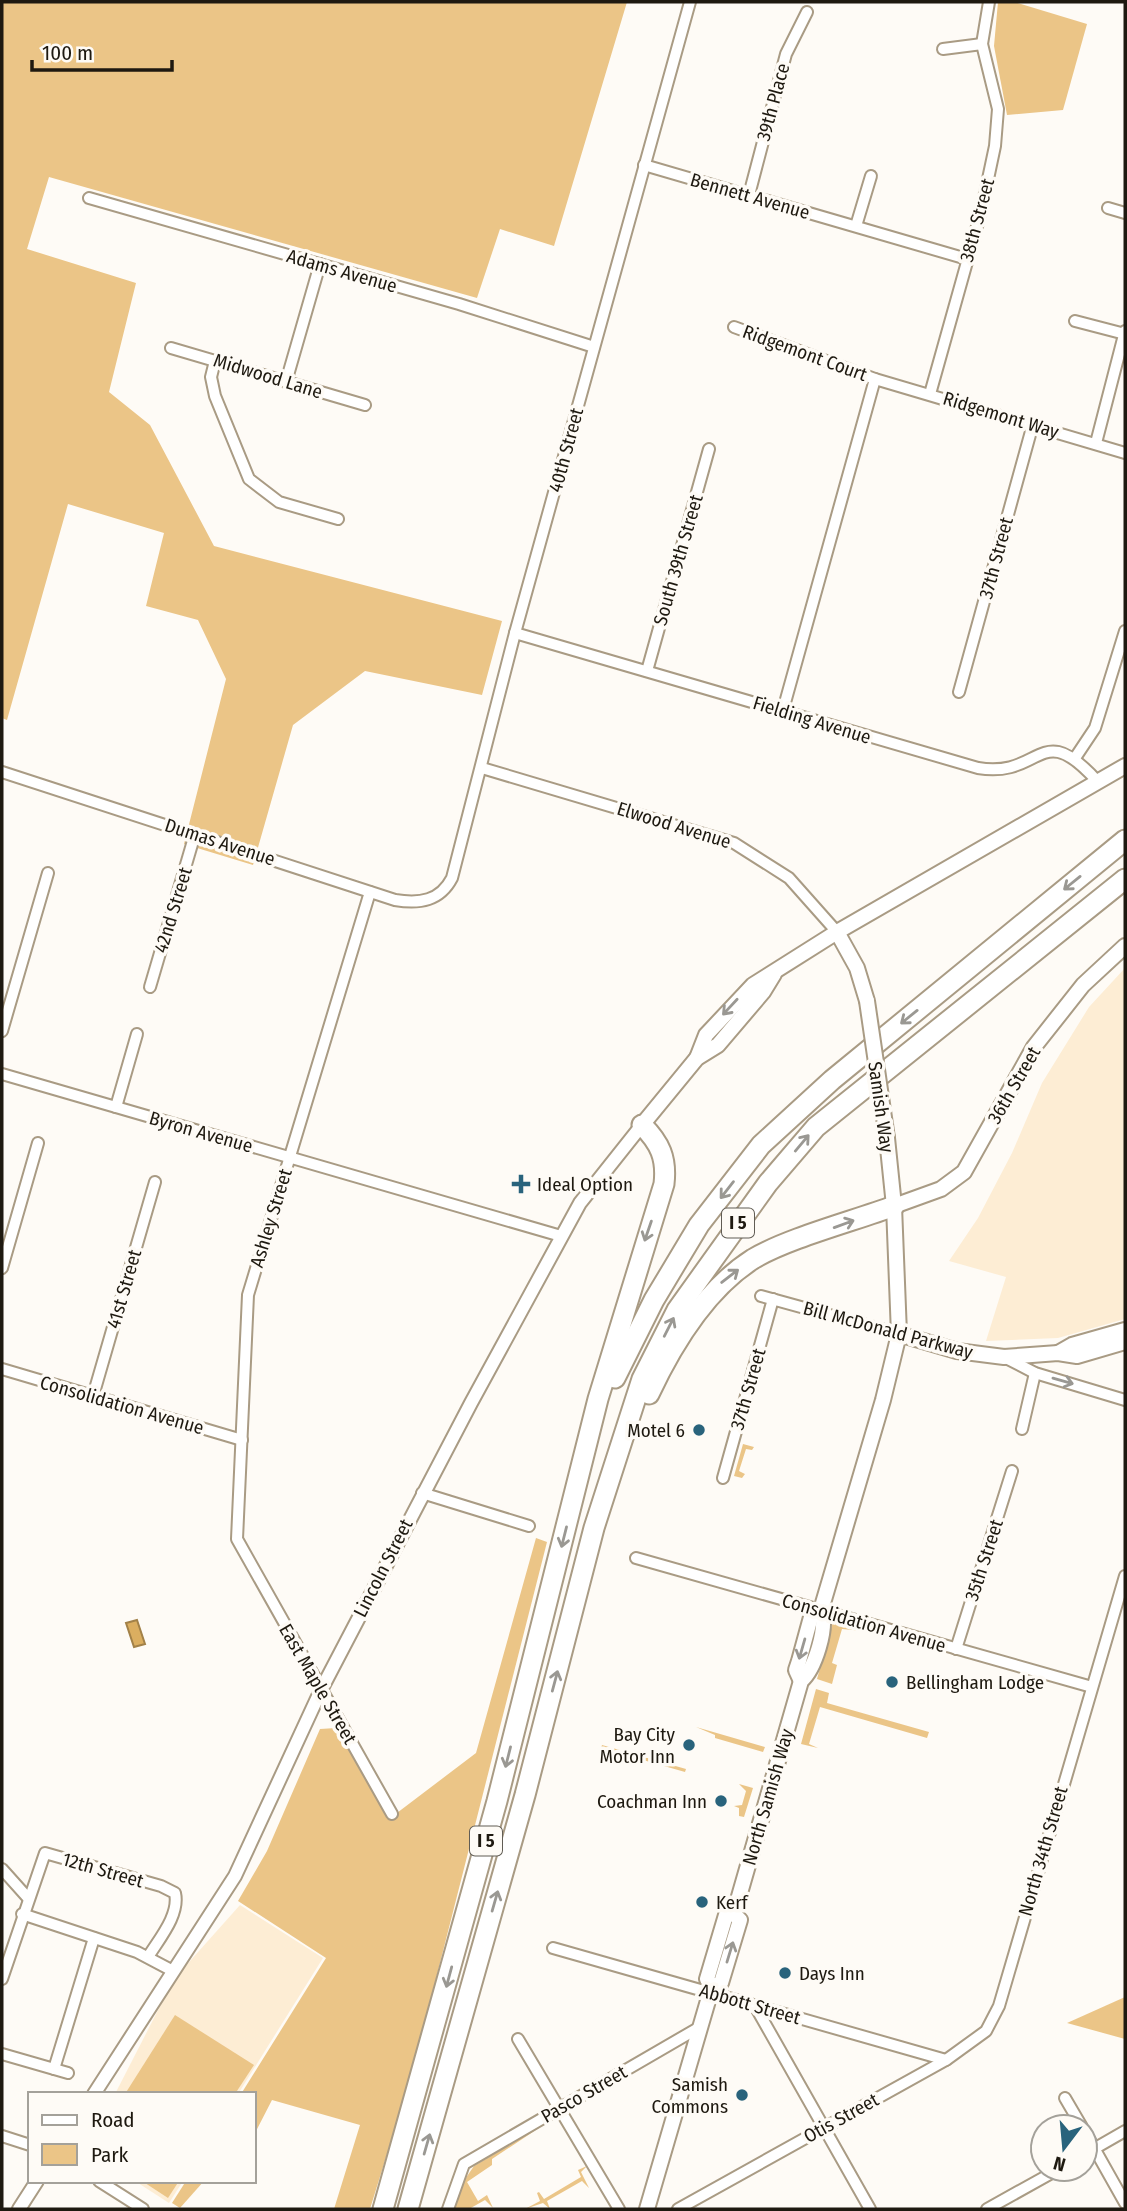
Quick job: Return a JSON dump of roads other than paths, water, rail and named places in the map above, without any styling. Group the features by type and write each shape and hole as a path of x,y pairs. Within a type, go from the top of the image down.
{"highway":[{"name":"I 5","path":"383,2209 497,1801 581,1471 596,1422 625,1354 654,1300 699,1225 761,1145 832,1080 1125,840"},
{"name":"I 5","path":"408,2209 525,1795 594,1528 642,1379 677,1310 768,1183 816,1127 1125,879"},
{"path":"581,1471 612,1350 664,1184 666,1166 662,1152 654,1137 642,1125"},
{"path":"594,1528 631,1434 658,1375 721,1284 754,1259 771,1250 894,1206"}],"main road":[{"path":"837,932 1125,765"},
{"name":"Lincoln Street","path":"642,1125 697,1058 706,1035 752,985 837,932"},
{"name":"Samish Way","path":"821,1610 883,1400 899,1334 894,1206 887,1138 866,1001 857,968 837,932"},
{"name":"36th Street","path":"894,1206 941,1189 964,1172 1034,1047 1083,985 1125,946"},
{"name":"Bill McDonald Parkway","path":"1058,1353 1072,1345 1125,1330"},
{"name":"Bill McDonald Parkway","path":"899,1334 957,1351 1003,1357 1058,1353 1077,1356 1125,1342"},
{"name":"North Samish Way","path":"647,2209 711,1990 707,1979 726,1915 734,1914 801,1681 796,1670 811,1617 821,1610"}],"street":[{"name":"40th Street","path":"438,896 452,878 515,634 690,2"},
{"name":"38th Street","path":"930,394 990,172 998,109 982,44 989,2"},
{"name":"39th Place","path":"749,195 786,54 807,12"},
{"path":"943,49 982,44"},
{"name":"Bennett Avenue","path":"644,165 967,259"},
{"path":"856,226 871,176"},
{"name":"Adams Avenue","path":"89,198 594,347"},
{"path":"1108,208 1125,213"},
{"path":"286,382 320,264"},
{"path":"1075,321 1125,333 1096,443"},
{"name":"Ridgemont Court","path":"734,327 875,379"},
{"name":"Midwood Lane","path":"171,348 365,405"},
{"path":"215,361 211,377 215,396 249,479 279,502 338,519"},
{"path":"783,710 875,379"},
{"name":"Ridgemont Way","path":"875,379 1125,453"},
{"name":"37th Street","path":"959,692 1033,424"},
{"name":"South 39th Street","path":"647,671 709,449"},
{"path":"1098,782 1075,758 1095,728 1125,631"},
{"name":"Fielding Avenue","path":"515,634 783,710 939,758 993,770 1014,769 1053,750 1067,752 1075,758"},
{"name":"Elwood Avenue","path":"482,768 734,843 789,878 837,932"},
{"name":"Dumas Avenue","path":"2,772 370,892 409,902 438,896"},
{"name":"42nd Street","path":"150,986 195,834"},
{"path":"2,1031 48,873"},
{"name":"Ashley Street","path":"244,1554 237,1539 247,1295 370,892"},
{"path":"116,1107 136,1034"},
{"name":"Byron Avenue","path":"2,1074 561,1236"},
{"name":"Lincoln Street","path":"95,2092 235,1876 321,1690 422,1493 561,1236 580,1203 642,1125"},
{"path":"2,1268 38,1143"},
{"name":"41st Street","path":"93,1396 155,1182"},
{"name":"Bill McDonald Parkway","path":"761,1296 899,1334"},
{"name":"37th Street","path":"723,1478 773,1299"},
{"path":"1003,1357 1035,1373 1125,1400"},
{"name":"Consolidation Avenue","path":"2,1370 243,1440"},
{"path":"1022,1429 1035,1373"},
{"name":"35th Street","path":"956,1648 1012,1471"},
{"path":"422,1493 529,1526"},
{"name":"East Maple Street","path":"244,1554 392,1814"},
{"name":"Consolidation Avenue","path":"636,1558 1092,1687"},
{"name":"North 34th Street","path":"995,2016 1125,1576"},
{"name":"12th Street","path":"28,1898 45,1853 161,1886 175,1893 177,1902 148,1957"},
{"path":"2,1869 28,1898 4,1963 2,1979"},
{"path":"22,1914 148,1957 173,1971"},
{"path":"54,2069 94,1938"},
{"name":"Abbott Street","path":"553,1948 711,1990 755,2006 946,2060"},
{"path":"755,2006 870,2209"},
{"name":"Otis Street","path":"678,2209 946,2060 974,2042 986,2031 995,2016"},
{"name":"Pasco Street","path":"448,2209 459,2173 468,2162 700,2027"},
{"path":"518,2039 619,2209"},
{"path":"2,2053 68,2073"},
{"path":"1066,2098 1074,2113"},
{"path":"1099,2146 1125,2131"},
{"path":"2,2136 28,2144"},
{"path":"1099,2164 1125,2203"},
{"path":"19,2209 36,2183"},
{"path":"102,2183 143,2209"},
{"path":"988,2209 1034,2183"}],"place":[{"name":"Ideal Option","path":"521,1184"},
{"name":"Motel 6","path":"699,1430"},
{"name":"Bellingham Lodge","path":"892,1682"},
{"name":"Bay City Motor Inn","path":"689,1745"},
{"name":"Coachman Inn","path":"721,1801"},
{"name":"Kerf","path":"702,1902"},
{"name":"Days Inn","path":"785,1973"},
{"name":"Samish Commons","path":"742,2095"}]}
